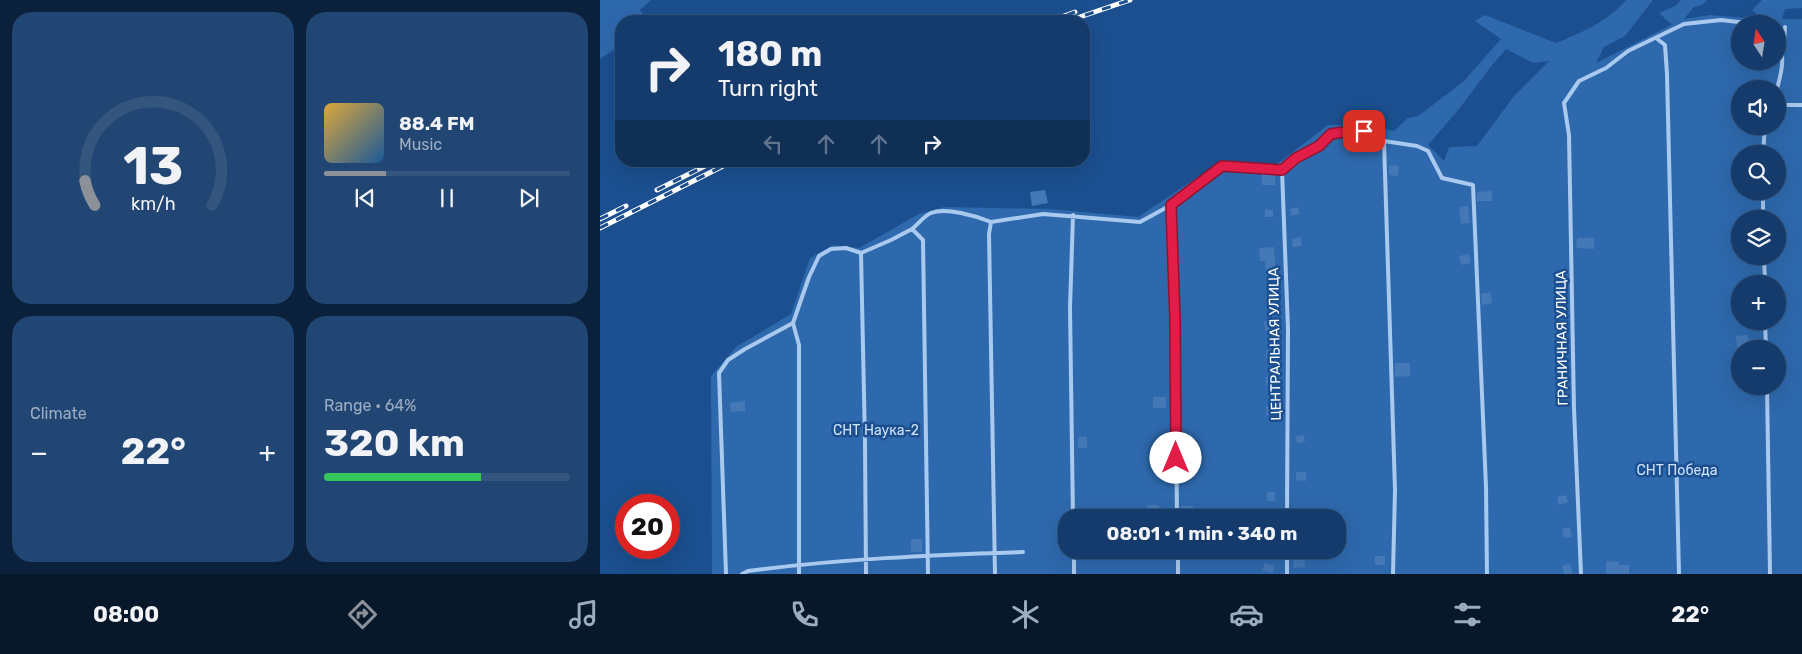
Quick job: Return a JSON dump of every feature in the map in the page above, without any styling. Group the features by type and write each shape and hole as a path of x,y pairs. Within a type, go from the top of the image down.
{"lane":[{"path":"1679,574 1667,74 1665,45 1656,38 1684,24 1721,20 1731,21"},
{"name":"ГРАНИЧНАЯ УЛИЦА","path":"1581,574 1574,409 1569,135 1564,103 1579,80 1606,68 1628,52 1656,38"},
{"path":"1786,105 1802,105"},
{"path":"800,574 799,345 793,323 809,277 819,256 831,249 846,248 860,253 912,229 930,214 943,211 979,217 991,222 1043,214 1074,215 1140,222 1171,205 1222,166 1282,170 1296,158 1319,146 1331,134 1364,131 1384,141 1417,146 1428,151 1442,178 1473,185 1486,487 1487,574"},
{"path":"1384,141 1396,490 1393,574"},
{"name":"ЦЕНТРАЛЬНАЯ УЛИЦА","path":"1282,170 1288,329 1287,509"},
{"path":"1171,205 1175,319 1177,509"},
{"path":"1073,509 1070,308 1074,215"},
{"path":"991,222 989,234 994,574"},
{"path":"912,229 923,240 928,574"},
{"path":"860,253 866,442 866,574"},
{"path":"726,574 719,374 728,360 793,323"},
{"path":"1766,395 1770,574"},
{"path":"742,574 748,571 800,564 1023,552"},
{"path":"1074,559 1074,574"},
{"path":"1178,559 1178,574"},
{"path":"1287,559 1287,574"}],"green space":[{"path":"600,0 651,0 640,10 644,15 615,15 615,49 600,59"},
{"path":"1626,0 1653,0 1625,36 1604,47 1596,63 1673,24 1659,13 1675,6 1681,0 1707,0 1702,5 1694,7 1684,19 1710,15 1731,17 1731,70 1786,70 1786,19 1802,19 1802,574 712,574 711,376 736,347 791,314 810,258 833,245 859,248 919,214 944,207 1050,209 1138,217 1223,160 1277,164 1328,125 1371,126 1394,131 1408,118 1418,116 1463,82 1501,39 1475,21 1485,15 1556,43 1594,26","holes":["1506,49 1533,63 1549,61 1514,96 1477,146 1449,147 1444,161 1428,145 1459,109"]},
{"path":"1762,0 1802,0 1802,8 1785,9 1783,15 1758,15 1752,10"}],"building":[{"path":"1389,165 1399,166 1398,176 1389,175"},
{"path":"1262,174 1275,174 1275,185 1262,185"},
{"path":"1045,190 1048,203 1032,206 1030,192"},
{"path":"1492,191 1492,201 1477,201 1477,192"},
{"path":"1468,206 1470,223 1461,224 1459,207"},
{"path":"1298,207 1300,214 1291,216 1290,209"},
{"path":"1265,209 1273,210 1273,217 1265,217"},
{"path":"1301,237 1302,246 1293,247 1292,239"},
{"path":"1577,238 1594,238 1594,249 1576,248"},
{"path":"1274,247 1276,275 1266,276 1265,261 1260,261 1259,248"},
{"path":"1469,254 1471,263 1461,265 1459,256"},
{"path":"1490,292 1492,303 1482,305 1481,294"},
{"path":"1266,296 1275,296 1275,303 1266,303"},
{"path":"1264,321 1273,321 1274,330 1265,331"},
{"path":"1748,335 1748,340 1736,340 1736,336"},
{"path":"1273,350 1273,358 1266,359 1266,351"},
{"path":"1395,363 1410,363 1410,376 1395,377"},
{"path":"1266,377 1274,377 1275,386 1266,386"},
{"path":"1153,397 1166,397 1166,408 1153,408"},
{"path":"745,401 745,411 731,412 730,403"},
{"path":"1266,406 1274,406 1274,415 1266,415"},
{"path":"1304,435 1305,442 1297,443 1296,436"},
{"path":"1078,437 1087,437 1087,448 1078,448"},
{"path":"1296,472 1306,472 1306,481 1296,480"},
{"path":"1267,492 1275,492 1275,501 1267,501"},
{"path":"1566,495 1568,502 1559,505 1557,497"},
{"path":"1147,505 1159,505 1159,509 1147,509"},
{"path":"1181,506 1193,506 1193,509 1181,509"},
{"path":"1570,527 1572,537 1564,538 1562,529"},
{"path":"911,539 922,539 922,552 911,552"},
{"path":"1375,556 1385,556 1385,565 1375,565"},
{"path":"1293,559 1304,559 1305,567 1294,568"},
{"path":"1606,561 1619,562 1619,565 1629,565 1629,574 1606,574"},
{"path":"1264,563 1274,565 1273,573 1263,571"},
{"path":"1570,564 1573,574 1564,574 1562,566"}],"railway":[{"path":"1086,15 1130,0"},
{"path":"1067,15 1075,12"},
{"path":"657,190 703,167"},
{"path":"600,228 721,167"},
{"path":"600,219 626,206"}],"route":[{"path":"1176,458 1175,319 1171,205 1222,166 1282,170 1296,158 1319,146 1331,134 1364,131"}],"park label":[{"name":"СНТ Наука-2","path":"876,430"},
{"name":"СНТ Победа","path":"1677,470"}]}
